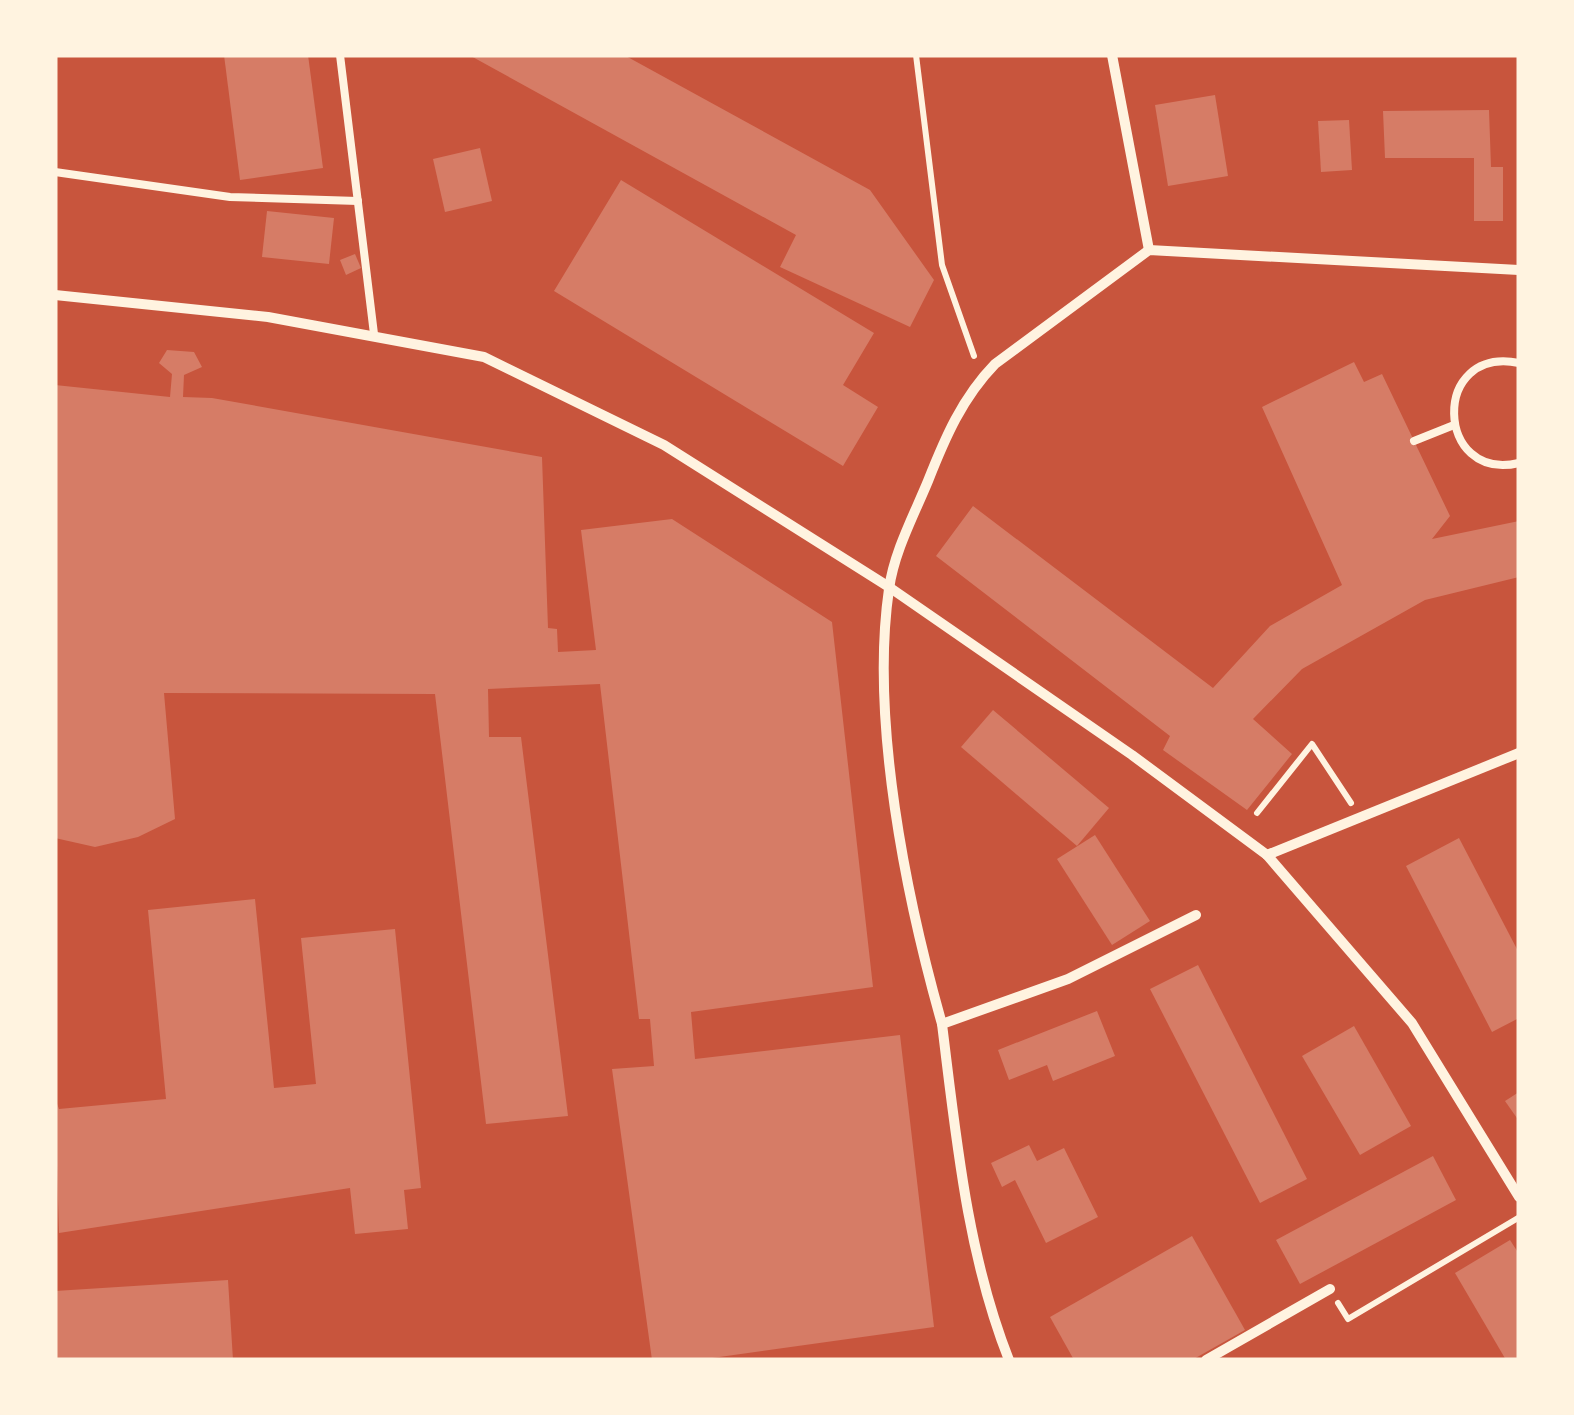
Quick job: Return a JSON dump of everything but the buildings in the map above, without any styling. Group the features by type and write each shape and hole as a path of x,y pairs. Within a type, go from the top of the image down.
{"street":[{"path":"1112,55 1149,250"},
{"path":"1009,1360 995,1325 962,1182 942,1024 920,947 896,815 885,669 889,587 942,444 986,374 1149,250 1519,270"},
{"path":"55,295 268,317 484,357 664,445 889,587 1132,755 1266,855 1412,1023 1519,1196"},
{"path":"1266,855 1519,753"},
{"path":"942,1024 1068,979 1196,915"},
{"path":"1206,1360 1330,1289"}],"lane":[{"path":"340,55 374,334"},
{"path":"55,172 230,198 358,200"},
{"path":"1519,363 1489,362 1474,370 1454,399 1454,425 1466,448 1479,459 1496,465 1519,463"},
{"path":"1414,442 1454,425"}],"path":[{"path":"916,55 942,265 976,362 986,374"},
{"path":"1257,813 1312,744 1360,817"},
{"path":"1330,1289 1348,1319 1519,1217"}]}
